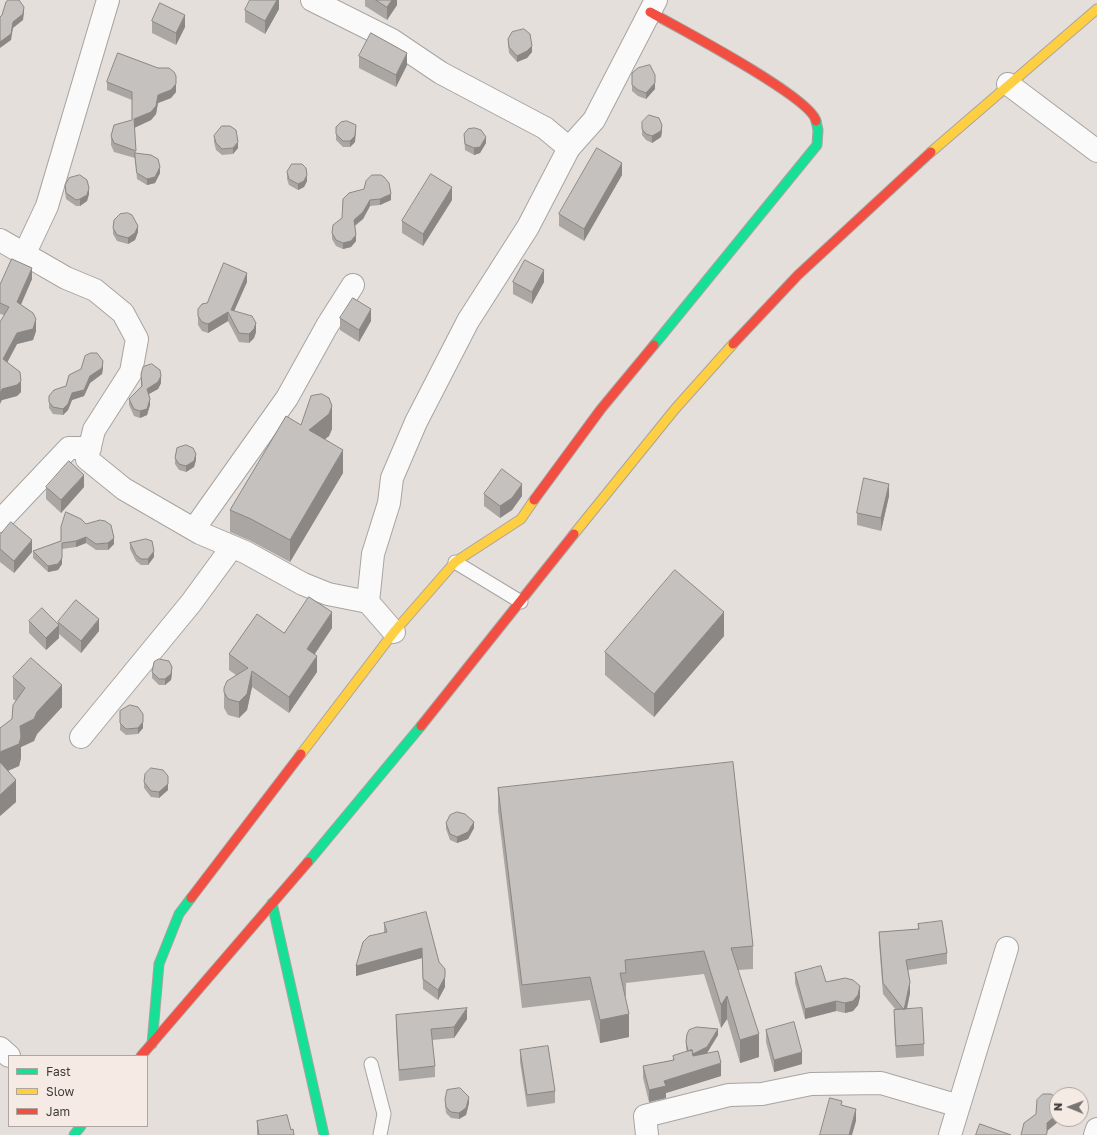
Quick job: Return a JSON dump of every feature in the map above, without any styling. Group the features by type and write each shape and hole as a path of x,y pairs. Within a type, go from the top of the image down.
{"street":[{"path":"24,255 47,206 108,0"},
{"path":"312,0 392,40 441,73 545,128 569,148"},
{"path":"152,1044 159,964 179,914 394,632 455,562 521,519 600,409 817,145 818,130 815,116 795,98 711,46 653,6 594,120 569,148 528,227 468,321 416,422 392,478 389,503 373,554 368,602"},
{"path":"142,1055 272,902 521,602 713,366 792,281 907,173 1008,84 1097,9"},
{"path":"1008,84 1097,151"},
{"path":"0,240 66,278 95,290 123,313 137,339 131,372 94,430 87,459 124,489 194,529 303,584 328,594 368,602 394,632"},
{"path":"194,529 287,398 327,326 353,285"},
{"path":"0,522 69,448 90,448"},
{"path":"81,737 191,602 232,547"},
{"path":"272,902 324,1135"},
{"path":"950,1135 1007,948"},
{"path":"0,1048 8,1055"},
{"path":"647,1135 645,1116 729,1094 762,1094 811,1084 881,1083 959,1106"},
{"path":"74,1135 80,1127"},
{"path":"1095,1135 1097,1129"}],"lane":[{"path":"455,562 521,602"},
{"path":"371,1064 384,1114 380,1135"}],"building":[{"path":"9,0 19,0 24,7 23,14 13,22 11,34 0,42 0,17 6,2"},
{"path":"250,0 277,0 265,21 245,10"},
{"path":"376,0 392,0 387,7"},
{"path":"160,3 185,15 176,33 152,21"},
{"path":"524,29 530,34 532,46 527,51 517,56 509,47 508,39 512,32"},
{"path":"371,33 407,53 396,75 359,56"},
{"path":"118,53 158,68 169,68 176,76 176,84 171,90 158,95 156,106 151,112 134,119 136,151 114,143 111,136 114,125 132,120 132,92 107,82"},
{"path":"650,65 655,75 655,83 646,93 638,90 632,85 632,73 638,68"},
{"path":"649,115 659,118 662,125 661,131 652,136 646,134 642,129 642,122"},
{"path":"347,121 356,125 355,136 350,141 343,141 336,134 336,127 341,122"},
{"path":"222,126 230,126 236,130 238,142 233,148 222,149 216,143 214,136"},
{"path":"475,128 481,130 486,137 480,147 474,148 465,144 464,134 468,129"},
{"path":"597,148 622,163 584,229 559,214"},
{"path":"135,153 151,155 158,159 160,167 155,177 147,179 137,173"},
{"path":"292,164 302,164 306,168 307,175 304,181 298,184 289,179 287,172"},
{"path":"431,174 452,187 423,234 402,221"},
{"path":"80,175 87,180 89,188 87,195 76,200 66,193 65,185 69,178"},
{"path":"372,175 381,175 384,177 389,183 391,194 380,199 370,200 363,212 354,220 356,235 351,241 343,243 336,240 332,233 333,225 342,218 343,199 349,193 364,189 366,181"},
{"path":"128,213 132,215 138,226 135,233 128,238 117,235 113,228 114,220 120,214"},
{"path":"12,259 32,268 17,302 33,313 36,319 33,329 17,333 3,359 20,372 21,381 17,385 2,389 0,393 0,322 9,307 0,303 0,285"},
{"path":"525,260 544,270 532,292 513,282"},
{"path":"224,263 247,273 231,310 252,316 256,323 254,329 249,334 239,333 228,312 208,324 202,322 198,316 198,309 202,304 207,303"},
{"path":"353,298 371,309 359,330 340,318"},
{"path":"91,353 97,353 103,361 102,368 90,376 84,390 72,393 68,404 63,409 53,407 49,402 49,396 54,390 66,386 69,375 81,369 85,356"},
{"path":"152,364 160,370 161,376 158,382 147,389 150,399 147,409 140,411 134,409 129,399 142,386 141,374 143,367"},
{"path":"322,394 329,398 332,406 329,414 309,430 343,450 290,540 251,519 230,510 286,416 301,425 311,396"},
{"path":"186,445 193,448 196,454 194,461 186,466 179,464 175,458 177,448"},
{"path":"69,461 84,475 61,500 46,487"},
{"path":"502,469 522,484 512,498 500,506 484,494"},
{"path":"864,478 889,484 881,518 857,513"},
{"path":"66,512 81,519 86,524 100,520 105,521 111,525 114,538 108,543 96,544 86,537 76,541 62,543 62,558 58,564 48,566 33,551 61,541 61,527"},
{"path":"11,522 32,540 14,561 0,549 0,535"},
{"path":"146,539 152,541 154,551 148,559 141,559 136,555 130,543"},
{"path":"675,570 724,612 654,694 605,652"},
{"path":"309,597 332,612 307,649 317,656 289,697 252,671 247,694 239,702 228,699 224,692 227,681 248,668 229,654 257,614 284,633"},
{"path":"76,600 99,619 81,641 58,622"},
{"path":"42,608 59,625 46,638 29,621"},
{"path":"31,658 62,685 37,712 34,719 20,726 21,737 19,744 0,752 0,728 12,719 13,705 25,688 13,677"},
{"path":"159,659 169,661 172,667 171,674 165,679 159,679 152,672 154,662"},
{"path":"130,705 138,707 143,714 143,722 138,728 126,729 120,723 120,711"},
{"path":"0,762 16,780 0,795"},
{"path":"733,762 753,946 731,948 759,1034 740,1040 727,996 721,1005 704,951 625,960 626,973 620,973 629,1014 600,1020 590,977 522,985 498,788"},
{"path":"151,768 163,770 168,776 168,784 159,792 151,791 144,782 145,774"},
{"path":"457,812 465,814 474,822 468,832 457,837 450,834 446,823 450,815"},
{"path":"426,912 439,962 445,969 445,977 438,990 423,979 422,948 356,966 363,942 369,936 387,932 384,923"},
{"path":"942,921 947,953 906,960 910,982 904,1010 883,983 879,932 919,929 918,924"},
{"path":"821,966 826,982 845,978 853,980 860,986 858,995 853,1001 845,1003 836,1001 805,1009 795,973"},
{"path":"467,1008 454,1027 431,1029 435,1066 399,1070 396,1015"},
{"path":"922,1008 924,1044 896,1046 894,1010"},
{"path":"794,1022 802,1052 774,1060 766,1030"},
{"path":"697,1027 718,1029 707,1047 693,1054 692,1050 688,1051 686,1042 687,1034 689,1030"},
{"path":"548,1046 555,1091 527,1095 520,1050"},
{"path":"692,1050 693,1056 718,1051 721,1063 664,1081 666,1086 649,1090 643,1066 674,1060 673,1056"},
{"path":"460,1088 469,1097 466,1108 459,1113 451,1112 446,1107 445,1099 447,1090"},
{"path":"1043,1094 1049,1094 1049,1121 1047,1123 1047,1133 1046,1135 1021,1135 1024,1123 1036,1114 1037,1100"},
{"path":"830,1098 842,1101 841,1105 856,1109 849,1135 820,1135"},
{"path":"287,1115 294,1135 259,1135 257,1121"},
{"path":"980,1124 1011,1135 976,1135"}],"traffic: fast":[{"path":"654,345 817,145 818,130 816,121"},
{"path":"308,862 421,726"},
{"path":"152,1044 159,964 179,914 191,898"},
{"path":"272,903 324,1135"},
{"path":"74,1135 80,1127"}],"traffic: slow":[{"path":"931,152 1097,9"},
{"path":"574,534 675,409 733,344"},
{"path":"301,754 394,632 455,562 521,519 534,500"}],"traffic: jam":[{"path":"650,12 741,63 768,80 792,96 809,110 816,121"},
{"path":"733,344 798,275 931,152"},
{"path":"534,500 601,409 654,345"},
{"path":"421,726 574,534"},
{"path":"191,898 301,754"},
{"path":"142,1055 308,862"}]}
